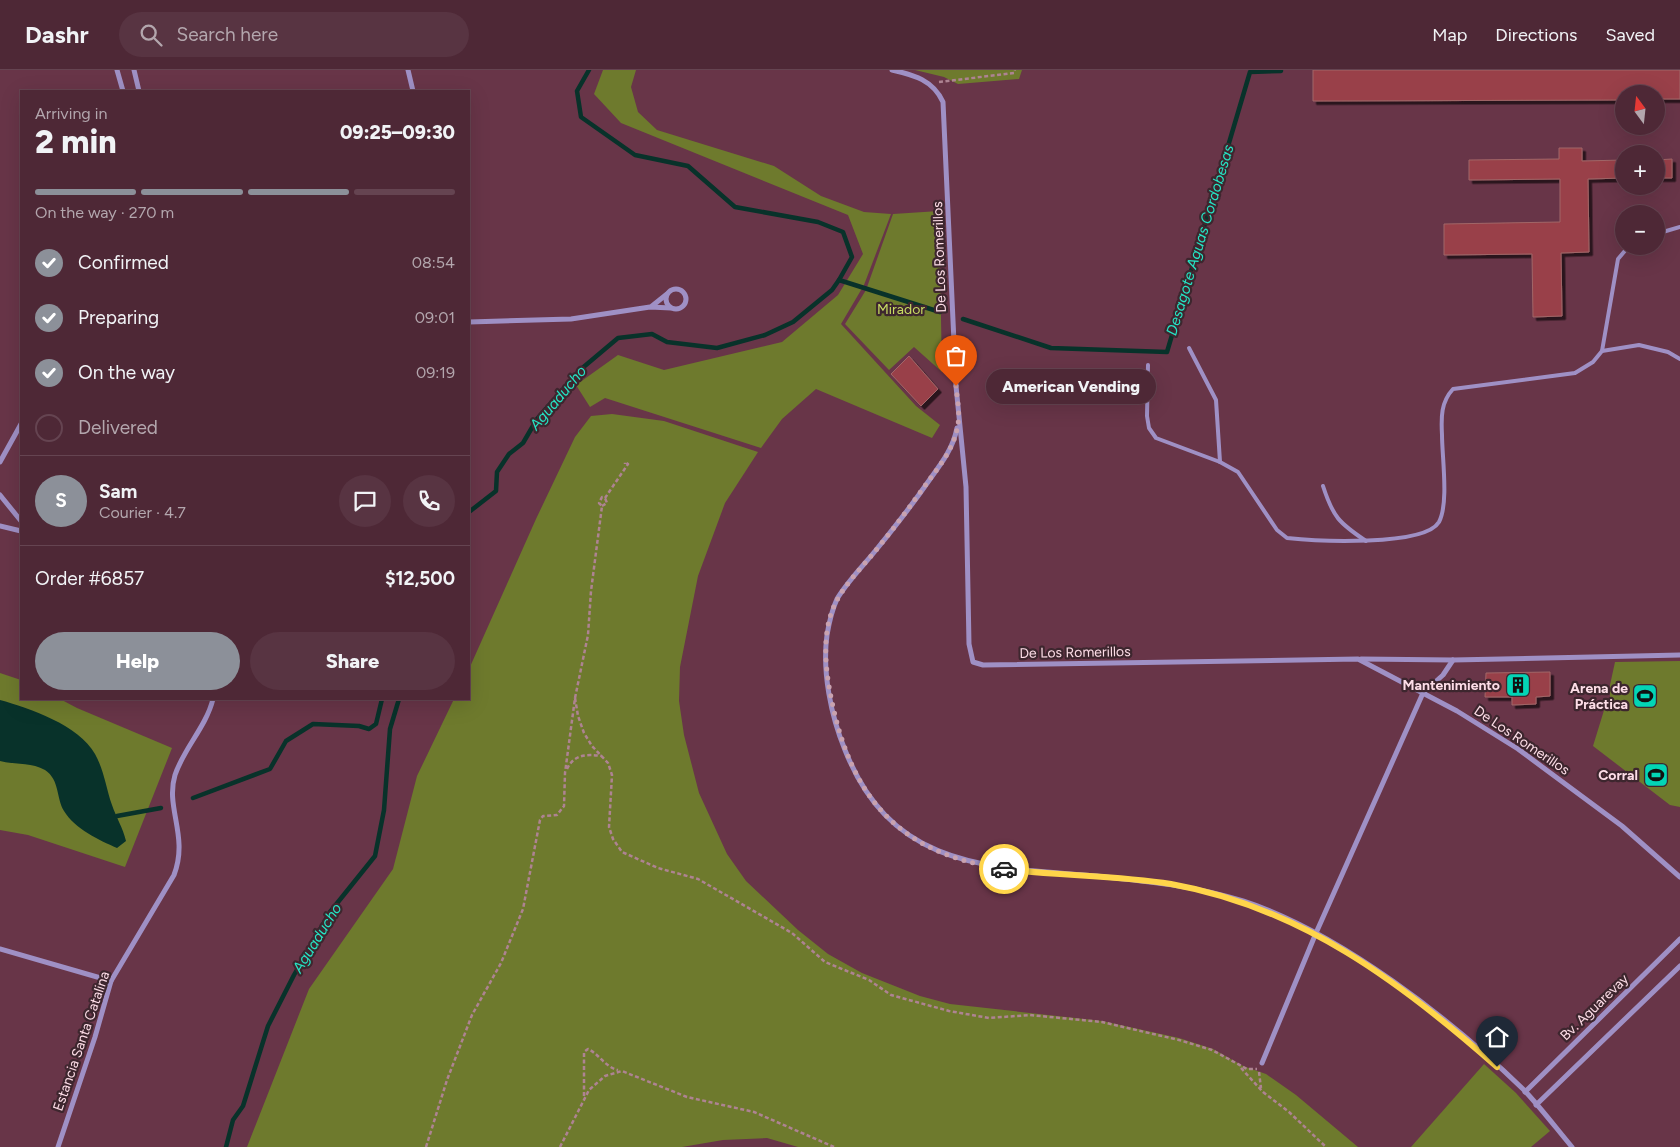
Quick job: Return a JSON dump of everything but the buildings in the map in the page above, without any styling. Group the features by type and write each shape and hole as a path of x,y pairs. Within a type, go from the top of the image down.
{"street":[{"path":"117,70 123,90"},
{"path":"134,70 139,90"},
{"path":"408,70 413,90"},
{"path":"892,70 916,76 929,83"},
{"name":"De Los Romerillos","path":"929,83 940,94 943,102 945,128 959,422 966,486 969,644 973,662 983,664 1358,659 1485,728 1550,771 1622,826 1680,877"},
{"path":"470,322 571,319 650,307 682,308 686,297 682,291 676,289 650,307"},
{"path":"667,294 666,301 671,308"},
{"path":"470,316 480,321"},
{"path":"959,422 951,449 940,466 902,519 844,589 836,602 831,617 826,656 828,682 835,716 848,759 871,800 882,813 908,835 929,848 954,858 1020,871 1132,880 1195,889 1243,901 1316,933 1408,993 1456,1031 1525,1092 1572,1147"},
{"path":"0,462 20,426"},
{"path":"0,495 20,520"},
{"path":"0,526 20,531"},
{"path":"1358,659 1453,660 1680,655"},
{"path":"1262,1063 1316,933 1424,694 1443,675 1453,660"},
{"name":"Estancia Santa Catalina","path":"58,1147 95,1037 111,980 174,875 179,861 181,849 173,787 175,776 205,722 213,700"},
{"name":"Bv. Aguarevay","path":"1525,1092 1680,940"},
{"path":"0,949 111,980"},
{"path":"1536,1105 1680,966"}],"lane":[{"path":"1665,231 1680,227"},
{"path":"1148,366 1146,416 1149,428 1156,438 1220,462 1238,472 1277,530 1287,538 1366,541 1413,537 1427,531 1438,523 1443,506 1441,420 1444,398 1453,389 1575,373 1593,362 1602,351 1618,259 1621,255"},
{"path":"1602,351 1639,345 1668,352 1680,359"},
{"path":"1188,348 1216,400 1220,462"},
{"path":"1322,486 1331,511 1346,528 1366,541"}],"path":[{"path":"929,83 1014,72 1015,70"},
{"path":"426,1147 447,1080 472,1015 501,963 522,909 540,820 543,816 558,814 562,811 575,698 588,635 591,591 602,506 600,505 600,500 605,498 626,464"},
{"path":"575,698 578,716 584,733 608,763 612,775 609,827 613,839 622,852 658,868 698,879 792,933 825,962 870,980 891,995 949,1011 989,1018 1030,1015 1124,1027 1212,1050 1252,1071 1257,1069 1262,1063"},
{"path":"565,773 570,763 577,757 588,754 602,756"},
{"path":"584,1098 584,1052 588,1049 605,1064 622,1072 687,1097 754,1112 834,1147"},
{"path":"1262,1063 1258,1074 1259,1084 1263,1092"},
{"path":"1238,1065 1263,1092 1308,1128 1326,1147"},
{"path":"560,1147 584,1098 595,1083 605,1076 622,1072"}],"green space":[{"path":"603,70 636,70 631,87 638,112 657,130 774,166 821,196 864,212 891,214 864,285 841,324 916,406 940,425 932,438 816,389 782,419 761,448 605,398 590,407 576,385 618,355 664,370 782,342 838,295 863,254 848,215 621,123 594,94"},
{"path":"915,70 1022,70 1019,79 958,84 944,77"},
{"name":"Mirador","path":"939,211 942,372 914,347 889,370 845,324 866,290 893,214"},
{"path":"612,414 664,421 758,452 725,503 698,576 680,667 679,701 684,735 699,793 727,854 746,881 798,930 828,954 862,973 920,996 950,1004 1102,1021 1179,1038 1213,1049 1243,1066 1266,1074 1296,1095 1358,1147 798,1147 767,1138 723,1140 682,1147 247,1147 309,989 393,869 417,776 454,700 470,700 470,667 575,437 591,416"},
{"path":"1680,661 1680,807 1670,805 1593,746 1605,707 1610,706 1610,685 1615,662"},
{"path":"0,673 20,680 20,700 62,700 172,748 125,867 28,835 0,830"},
{"path":"1484,1064 1516,1093 1550,1131 1531,1147 1411,1147"}],"shaded area":[{"path":"0,700 39,713 66,726 88,744 101,766 112,805 126,841 117,848 95,838 74,823 64,811 53,779 45,770 40,767 0,761"}],"waterway":[{"name":"Desagote Aguas Cordobesas","path":"589,70 577,91 581,117 635,155 688,166 735,207 818,222 843,232 852,257 839,280 940,312"},
{"name":"Desagote Aguas Cordobesas","path":"963,319 1051,348 1167,352 1250,72 1281,71"},
{"name":"Aguaducho","path":"470,511 496,491 497,472 509,454 523,443 537,419 580,370 618,338 652,334 667,342 717,348 765,335 793,322 832,290 839,280"},
{"name":"Aguaducho","path":"193,798 270,769 286,741 313,724 359,726 369,729 376,724 382,700"},
{"name":"Aguaducho","path":"226,1147 233,1120 243,1106 268,1026 294,975 330,912 375,856 384,810 390,729 399,700"},
{"path":"117,816 161,808"}],"way so far":[{"path":"956,386 959,422 951,449 916,500 844,589 836,602 827,636 828,682 840,739 848,759 863,788 882,813 908,835 929,848 954,858 1004,869"}],"place":[{"name":"American Vending","path":"956,386"},
{"name":"Mantenimiento","path":"1518,685"},
{"name":"Arena de Práctica","path":"1645,696"},
{"name":"Corral","path":"1656,775"}],"route":[{"path":"1004,869 1168,884 1243,901 1316,933 1408,993 1497,1067"}]}
